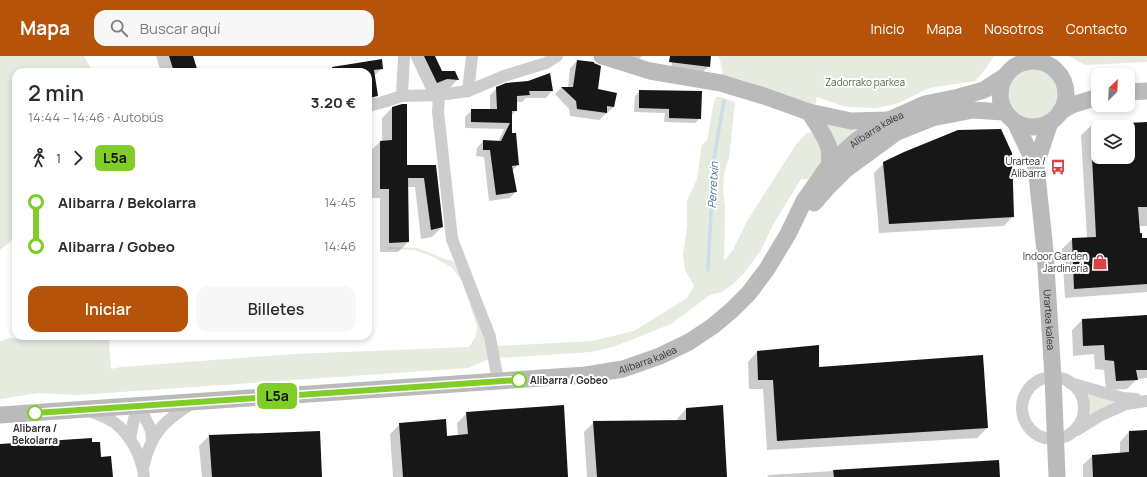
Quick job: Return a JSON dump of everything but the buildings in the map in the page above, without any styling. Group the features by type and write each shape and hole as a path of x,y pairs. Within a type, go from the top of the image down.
{"street":[{"path":"402,96 404,56"},
{"path":"468,90 472,56"},
{"path":"372,105 402,96 439,96 468,90 504,76 546,63 557,56"},
{"path":"602,56 650,71 721,83 809,112 851,121 889,120"},
{"path":"1055,117 1064,104 1066,94 1064,84 1054,69 1046,64 1027,62 1010,70 1004,77 1000,88 1000,100 1010,117 1026,127 1039,127 1055,117 1072,105 1091,99"},
{"name":"Alibarra kalea","path":"0,415 586,375 623,369 660,356 689,342 713,326 732,310 767,269 788,234 804,201 830,164 856,141 889,120 925,104 984,90 1004,77"},
{"path":"1064,84 1085,93 1091,93"},
{"path":"1135,92 1147,91"},
{"path":"439,96 438,112 452,239 490,337 498,381"},
{"name":"Alibarra kalea","path":"788,234 829,186 845,170 897,132 932,118 973,110 1010,117"},
{"path":"809,112 827,143 830,164"},
{"name":"Urartea kalea","path":"1010,117 1036,166 1045,251 1053,377 1057,477"},
{"name":"Urartea kalea","path":"1036,166 1042,146 1055,117"},
{"path":"1053,377 1123,398 1147,400 1126,404 1114,409 1064,437 1056,439 1046,439 1031,430 1024,420 1022,407 1028,391 1033,385 1040,380 1053,377"},
{"path":"1070,382 1077,388 1082,397 1084,406 1083,416 1079,425 1073,432"},
{"path":"143,472 146,455 152,440 161,427 175,414 195,402"},
{"path":"139,406 151,430 152,440"},
{"path":"130,439 134,419 139,406"},
{"path":"84,410 103,416 115,423 130,439 137,451 143,472"}],"green space":[{"path":"0,56 84,56 91,68 12,68 12,240 0,250"},
{"name":"Zadorrako parkea","path":"718,56 994,56 985,70 975,81 929,88 899,103 878,108 846,107 817,97 815,105 743,80 723,75"},
{"path":"1069,56 1147,56 1147,62 1085,65"},
{"path":"1033,67 1048,72 1056,80 1061,95 1056,110 1048,118 1033,123 1018,118 1010,110 1005,95 1010,80 1018,72"},
{"path":"716,97 735,102 729,158 724,174 724,261 733,250 747,221 795,146 807,133 813,132 816,135 819,140 822,156 817,171 812,179 801,179 773,225 760,252 744,273 732,285 722,292 710,295 671,324 613,347 591,352 500,358 496,346 592,341 634,331 687,298 694,286 685,270 683,254 687,227 687,200 697,179 702,144 707,141"},
{"path":"818,119 873,125 834,154"},
{"path":"388,247 418,248 447,260 451,260 458,267 478,314 489,359 468,368 77,395 39,393 0,399 0,341 10,338 12,338 12,340 110,340 111,369 294,354 469,347 476,336 477,326 462,281 451,267 431,256 414,250 390,249"},
{"path":"1087,394 1131,402 1088,420 1090,409"}],"waterway":[{"name":"Perretxin","path":"708,270 714,158 724,101"}],"bus line":[{"name":"L5a","path":"35,413 519,380"}],"place":[{"name":"Urartea / Alibarra","path":"1058,167"},
{"name":"Indoor Garden Jardinería","path":"1100,262"},
{"name":"Alibarra / Gobeo","path":"519,380"},
{"name":"Alibarra / Bekolarra","path":"35,413"}]}
